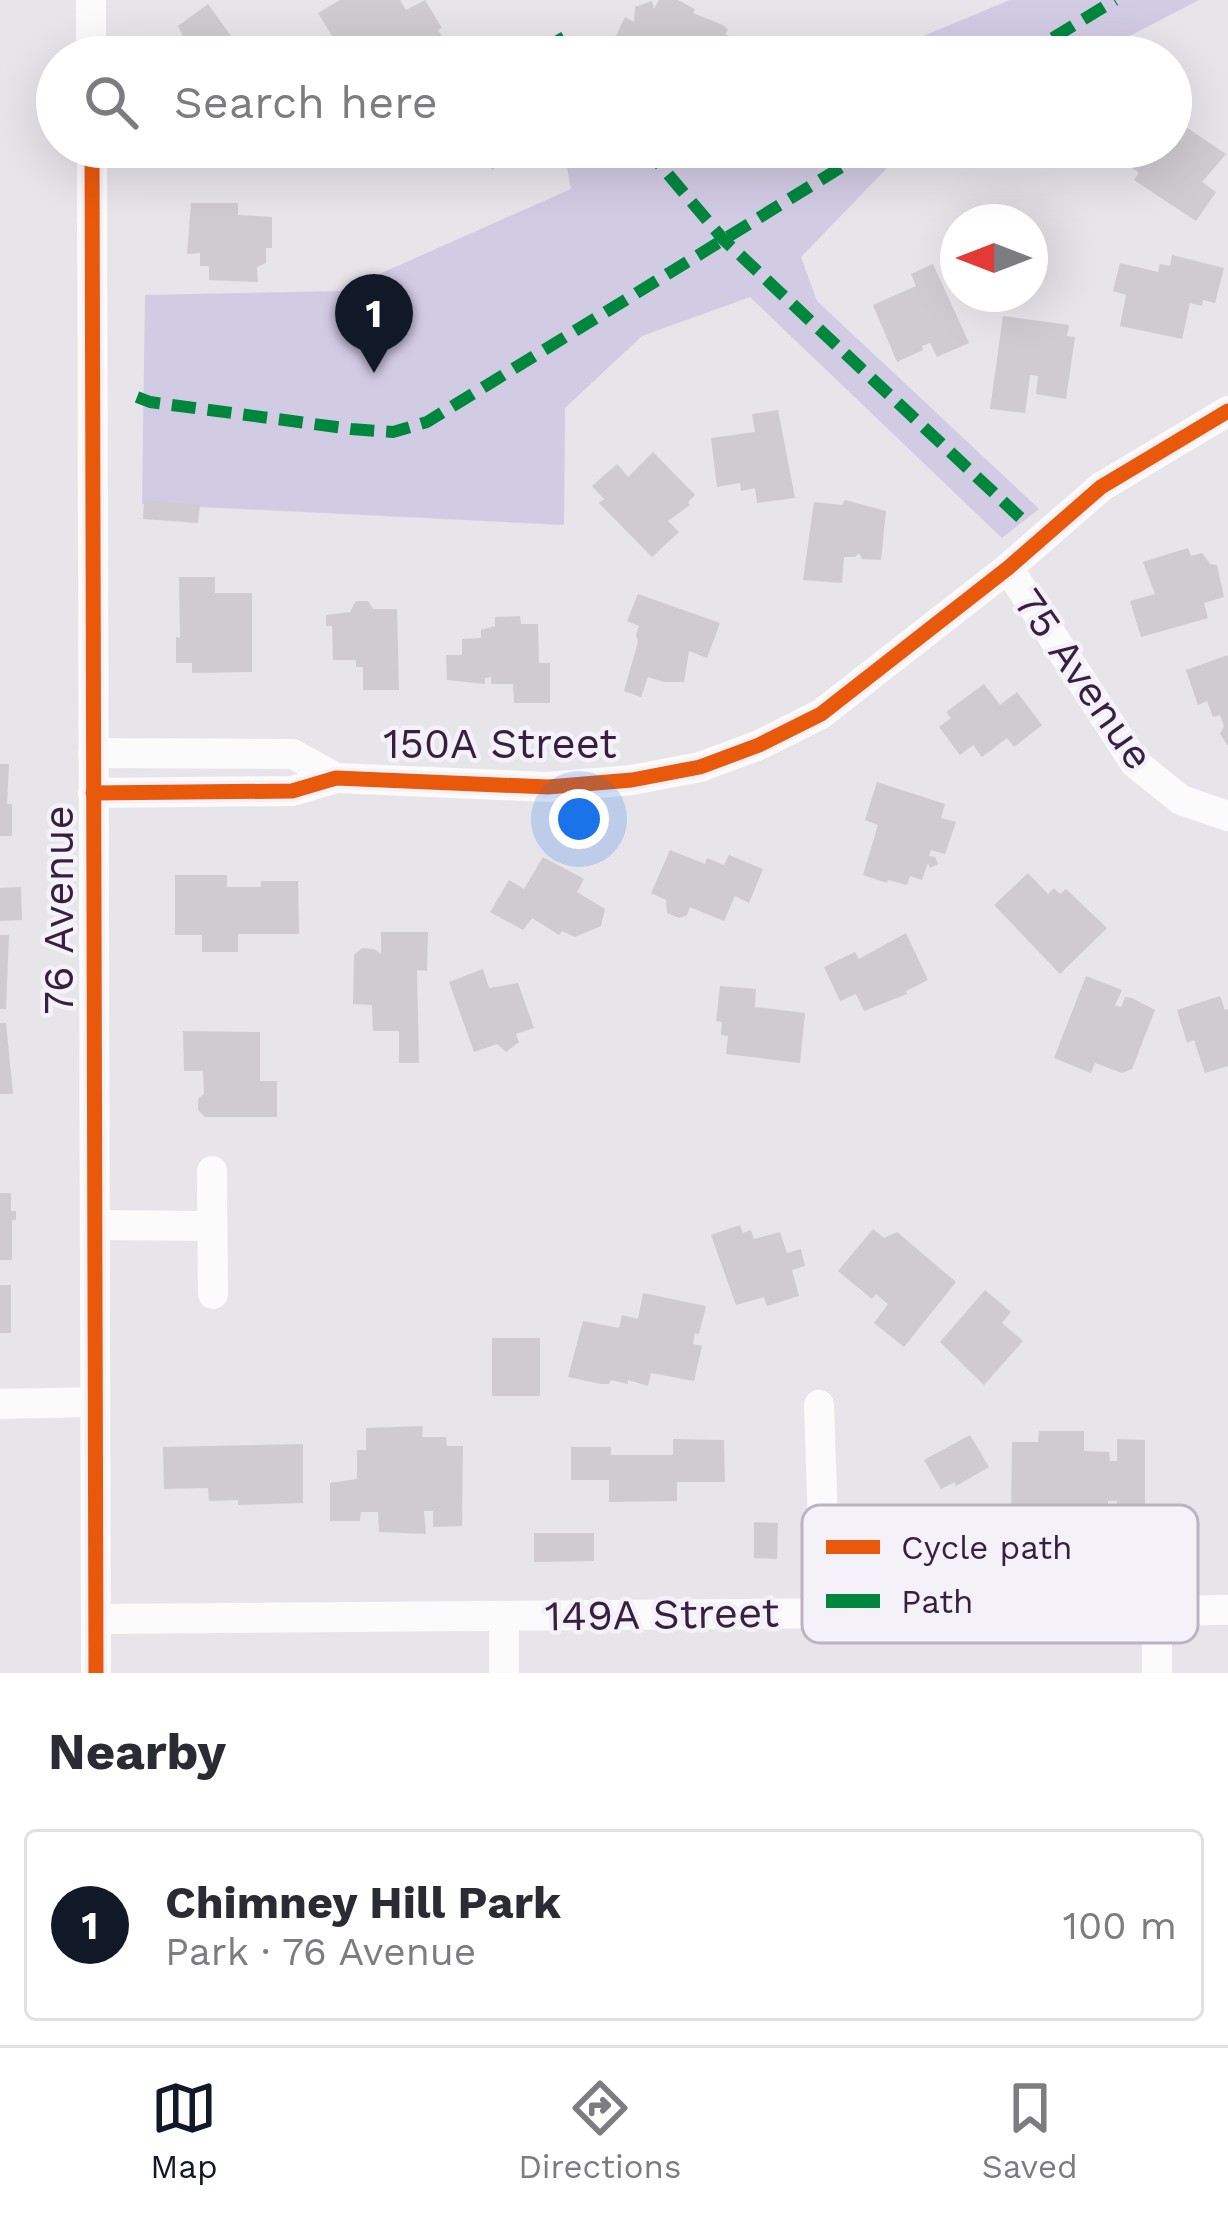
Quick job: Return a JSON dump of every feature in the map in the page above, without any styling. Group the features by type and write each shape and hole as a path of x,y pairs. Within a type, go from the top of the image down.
{"street":[{"path":"91,0 91,36"},
{"name":"76 Avenue","path":"92,168 96,1673"},
{"name":"150A Street","path":"93,794 246,794 292,790 336,778 548,787 632,780 700,767 759,745 821,713 1008,568 1101,488 1228,411"},
{"name":"75 Avenue","path":"1008,568 1135,763 1181,800 1228,816"},
{"name":"150A Street","path":"93,753 293,754 336,778"},
{"path":"212,1171 213,1294"},
{"path":"95,1225 212,1226"},
{"path":"0,1404 95,1402"},
{"path":"819,1405 822,1505"},
{"name":"149A Street","path":"1198,1610 1228,1610"},
{"name":"149A Street","path":"96,1619 802,1612"},
{"path":"504,1616 504,1673"}],"shaded area":[{"path":"1010,0 1199,0 1130,36 923,36"},
{"path":"567,168 887,168 801,257 817,301 1039,509 1002,538 750,297 642,336 565,408 564,525 142,504 145,295 341,291 571,189"}],"building":[{"path":"340,0 400,0 406,10 425,0 442,28 438,30 442,36 332,36 318,13"},
{"path":"659,0 678,0 695,9 693,13 723,25 729,36 616,36 625,17 634,22 635,7 652,1 654,9"},
{"path":"208,4 231,36 183,36 178,26"},
{"path":"1192,131 1226,154 1202,182 1216,192 1196,221 1134,180 1139,173 1132,168 1192,168"},
{"path":"191,203 238,203 238,215 272,217 272,248 266,248 266,263 257,267 258,282 209,280 209,266 200,266 200,253 187,254"},
{"path":"1172,255 1224,268 1215,303 1190,303 1182,339 1120,326 1126,295 1113,291 1120,263 1158,272 1160,264 1170,266"},
{"path":"933,264 940,279 940,312 955,312 969,343 937,357 930,343 897,362 873,305 916,286 911,274"},
{"path":"1003,316 1069,325 1067,336 1075,337 1066,399 1036,394 1038,376 1030,375 1025,413 990,409"},
{"path":"778,410 795,498 757,503 755,488 741,491 740,483 717,487 711,438 755,432 752,414"},
{"path":"653,452 695,495 690,505 668,521 679,532 652,557 599,503 604,499 592,486 617,464 628,477"},
{"path":"144,500 200,505 198,523 143,519"},
{"path":"845,500 886,511 881,560 862,559 859,553 844,557 842,583 803,580 814,502 842,505"},
{"path":"1188,548 1191,556 1202,553 1217,565 1224,597 1204,603 1208,618 1141,637 1130,601 1155,594 1143,562"},
{"path":"179,577 215,577 215,593 252,593 252,672 192,673 192,663 176,663"},
{"path":"638,594 720,623 707,658 689,651 684,682 648,677 641,697 624,691 639,626 627,621"},
{"path":"356,601 368,601 373,609 397,609 399,690 363,690 363,667 356,667 356,660 333,660 332,626 326,626 326,615 350,612"},
{"path":"520,616 521,624 538,624 539,663 550,663 550,703 514,703 513,684 491,684 491,677 485,678 485,684 447,680 446,655 462,655 462,639 481,638 481,630 495,626 495,617"},
{"path":"1228,655 1228,746 1220,734 1224,726 1220,715 1213,717 1207,701 1198,705 1186,670"},
{"path":"984,684 1000,705 1017,692 1042,725 1014,747 1007,738 982,757 973,745 960,755 939,727 951,718 946,712"},
{"path":"0,764 9,764 7,804 12,804 12,836 0,836"},
{"path":"877,782 945,804 941,818 956,822 945,854 931,850 929,856 938,864 930,868 928,863 922,880 910,876 907,885 863,875 878,825 865,820"},
{"path":"670,850 705,864 707,858 724,865 729,855 763,869 749,903 735,896 724,921 690,907 679,918 667,913 666,900 651,893"},
{"path":"543,857 584,879 577,892 605,909 601,926 575,937 562,931 559,935 532,918 523,930 490,912 509,880 524,889"},
{"path":"1028,873 1048,894 1054,888 1060,894 1066,889 1107,928 1060,974 994,905"},
{"path":"175,875 227,875 227,887 298,881 299,934 238,934 238,952 202,952 202,935 175,935"},
{"path":"21,887 22,920 0,921 0,888"},
{"path":"381,932 428,932 427,971 417,970 419,1063 399,1063 399,1031 373,1031 372,1005 353,1004 354,955 362,948 381,954"},
{"path":"906,933 928,980 864,1011 856,994 840,1001 824,967 855,952 859,959"},
{"path":"0,935 9,935 6,1009 0,1009"},
{"path":"483,969 489,988 518,983 534,1028 516,1034 519,1042 506,1052 497,1044 474,1052 449,982"},
{"path":"1086,976 1122,990 1115,1005 1121,1007 1125,997 1155,1010 1132,1069 1122,1073 1095,1063 1091,1073 1054,1058"},
{"path":"720,986 756,989 755,1007 805,1013 800,1063 726,1054 728,1036 721,1035 722,1022 716,1021"},
{"path":"1220,996 1228,1009 1228,1066 1205,1073 1194,1040 1187,1043 1177,1010"},
{"path":"0,1023 6,1023 13,1094 0,1094"},
{"path":"183,1031 260,1032 260,1081 277,1081 277,1117 205,1117 198,1110 198,1099 204,1094 203,1071 184,1071"},
{"path":"0,1193 11,1193 11,1211 16,1211 12,1260 0,1260"},
{"path":"740,1225 743,1233 751,1230 754,1239 780,1232 787,1253 801,1249 805,1266 792,1270 799,1296 767,1306 764,1297 736,1305 711,1235"},
{"path":"873,1229 884,1238 897,1232 956,1282 904,1347 874,1323 888,1304 876,1294 872,1299 838,1271"},
{"path":"0,1285 11,1285 11,1333 0,1333"},
{"path":"985,1290 1011,1312 1002,1323 1023,1341 984,1385 940,1342"},
{"path":"643,1293 706,1306 693,1344 702,1346 694,1381 651,1373 648,1386 628,1380 628,1384 611,1380 601,1384 568,1377 583,1321 619,1328 622,1315 638,1319"},
{"path":"492,1338 540,1338 540,1396 492,1396"},
{"path":"423,1426 422,1437 446,1437 447,1446 463,1446 462,1526 433,1527 433,1511 424,1511 426,1534 379,1532 378,1512 361,1512 360,1521 330,1521 330,1483 357,1479 357,1450 366,1450 366,1428"},
{"path":"1039,1431 1084,1431 1084,1451 1109,1452 1110,1461 1117,1461 1117,1439 1145,1440 1145,1505 1108,1501 1108,1505 1011,1505 1012,1442 1038,1442"},
{"path":"970,1435 989,1467 941,1489 924,1460"},
{"path":"673,1439 724,1440 725,1482 677,1482 677,1501 609,1502 609,1480 571,1480 571,1447 611,1447 611,1455 673,1455"},
{"path":"303,1444 303,1503 238,1505 238,1500 209,1501 208,1488 164,1489 163,1447"},
{"path":"754,1522 778,1523 777,1559 754,1558"},
{"path":"534,1533 594,1533 594,1561 534,1562"}],"marked path":[{"path":"1056,36 1115,0"},
{"path":"663,168 723,239 1026,523"},
{"path":"137,397 351,429 393,432 427,422 840,168"}],"cycle path":[{"path":"92,168 96,1673"},
{"path":"93,793 292,791 336,778 548,787 632,780 700,767 821,714 1008,568 1101,487 1228,411"}],"place":[{"name":"Chimney Hill Park","path":"374,373"}]}
